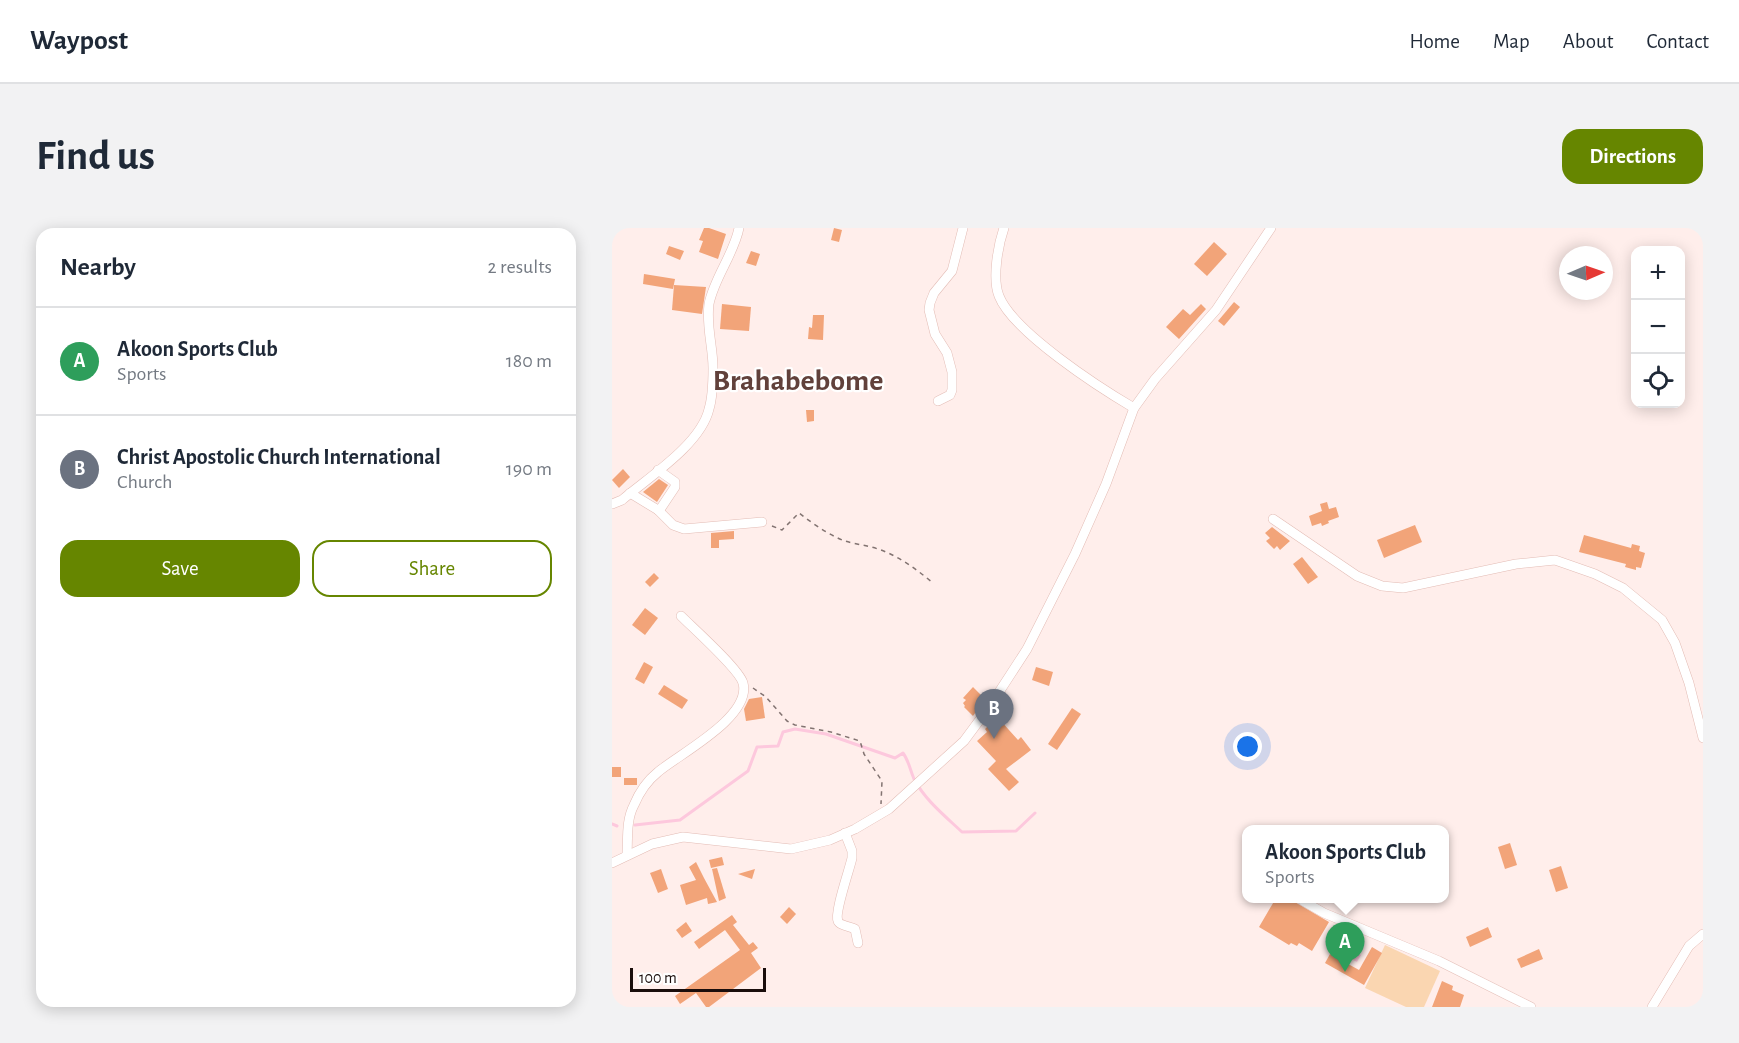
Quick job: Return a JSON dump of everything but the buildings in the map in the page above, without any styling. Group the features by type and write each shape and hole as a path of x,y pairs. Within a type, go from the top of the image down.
{"street":[{"path":"938,401 950,395 952,372 947,353 935,334 930,303 934,293 952,271 963,228"},
{"path":"1004,228 999,243 996,284 1003,305 1016,321 1049,350 1134,408"},
{"path":"612,863 652,844 683,837 791,849 830,840 882,813 923,779 973,731 1026,649 1075,554 1098,504 1134,408 1155,379 1216,310 1271,228"},
{"path":"612,504 622,500 686,447 704,422 709,410 713,369 708,320 710,300 741,229"},
{"path":"658,470 672,479 675,487 664,506 658,510"},
{"path":"630,493 658,510 673,525 684,529 762,522"},
{"path":"1273,519 1356,576 1382,586 1403,588 1543,560 1566,563 1614,583 1645,604 1662,620 1675,643 1689,683 1703,738"},
{"path":"627,854 629,818 639,796 659,771 712,735 736,709 743,695 742,680 705,638 681,616"},
{"path":"845,833 852,851 852,858 838,908 837,920 855,929 858,943"},
{"path":"1306,903 1324,913 1439,961 1531,1007"},
{"path":"1652,1007 1689,946 1703,934"}],"path":[{"path":"762,522 782,530 798,513 815,526 842,540 878,549 898,558 933,583"},
{"path":"742,680 766,696 787,721 860,741 864,754 882,781 882,813"}],"shaded area":[{"path":"1343,945 1361,955 1357,962 1339,953"},
{"path":"1385,945 1440,971 1424,1007 1406,1007 1365,988"}],"waterway":[{"path":"635,825 680,820 748,771 757,747 778,746 783,732 795,729 826,734 895,758 903,753 914,779 924,794 962,832 1016,831 1035,813"},
{"path":"612,824 617,826"}],"place":[{"name":"Christ Apostolic Church International","path":"994,739"},
{"name":"Akoon Sports Club","path":"1345,972"}],"district":[{"name":"Brahabebome","path":"798,381"}]}
